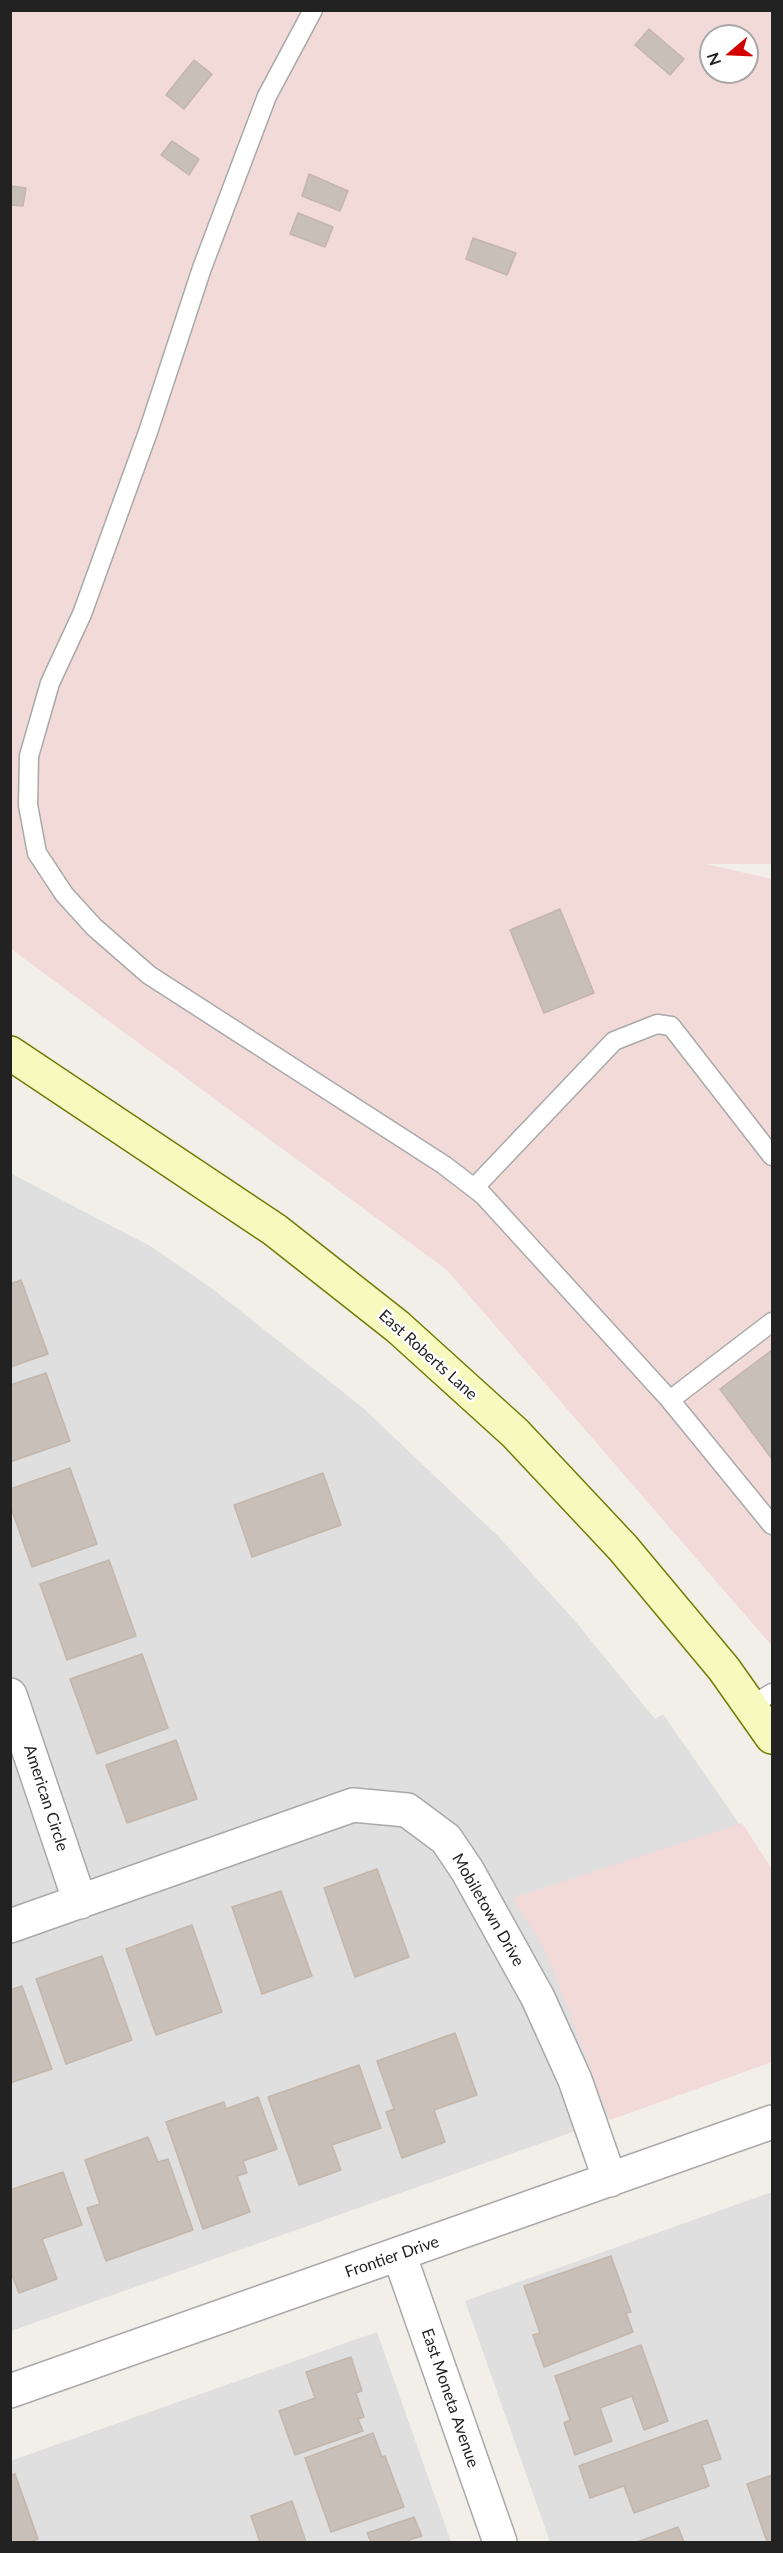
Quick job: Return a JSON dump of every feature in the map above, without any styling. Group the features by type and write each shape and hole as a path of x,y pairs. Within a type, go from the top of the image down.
{"main road":[{"name":"East Roberts Lane","path":"10,1053 275,1230 398,1327 514,1433 623,1548 724,1669 761,1700 772,1737"}],"street":[{"name":"American Circle","path":"10,1695 80,1902"},
{"name":"Mobiletown Drive","path":"10,1926 353,1805 407,1810 446,1839 467,1870 538,1998 575,2080 610,2180"},
{"name":"Frontier Drive","path":"10,2391 772,2122"},
{"name":"East Moneta Avenue","path":"399,2254 500,2542"}],"lane":[{"path":"313,10 267,96 202,268 148,432 82,614 50,683 29,756 28,805 37,853 64,894 101,934 149,975 444,1165 474,1188 669,1400 772,1525"},
{"path":"474,1188 614,1041 657,1024 671,1026 772,1156"},
{"path":"669,1400 772,1322"}],"shaded area":[{"path":"11,11 772,11 772,864 705,864 772,879 772,1646 447,1270 11,949"},
{"path":"10,1173 152,1247 214,1290 362,1407 499,1537 575,1621 655,1719 663,1714 772,1871 618,2116 11,2331"},
{"path":"742,1823 772,1869 772,2062 610,2120 546,1952 513,1898"},
{"path":"772,2192 772,2542 550,2542 465,2301"},
{"path":"377,2332 451,2542 11,2542 10,2461"}],"building":[{"path":"649,29 684,59 670,75 635,45"},
{"path":"194,60 212,74 184,109 166,95"},
{"path":"172,141 199,159 189,175 161,155"},
{"path":"309,174 348,191 340,211 302,196"},
{"path":"10,186 26,188 23,206 10,205"},
{"path":"298,213 333,227 325,247 290,234"},
{"path":"473,238 516,253 507,275 466,259"},
{"path":"560,909 594,993 544,1013 510,930"},
{"path":"21,1280 48,1354 10,1367 10,1284"},
{"path":"772,1350 772,1459 720,1389"},
{"path":"46,1373 70,1441 10,1462 10,1385"},
{"path":"70,1468 97,1544 32,1567 10,1505 10,1489"},
{"path":"323,1473 341,1525 252,1557 234,1505"},
{"path":"109,1560 136,1636 67,1660 40,1584"},
{"path":"142,1654 168,1728 97,1754 70,1679"},
{"path":"176,1740 197,1799 127,1823 106,1765"},
{"path":"377,1869 409,1957 355,1977 324,1888"},
{"path":"281,1891 312,1976 262,1994 232,1907"},
{"path":"192,1925 222,2012 156,2035 126,1949"},
{"path":"102,1956 132,2040 66,2064 36,1979"},
{"path":"22,1986 52,2069 10,2083 10,1990"},
{"path":"455,2033 477,2095 434,2110 445,2142 402,2158 386,2112 394,2109 377,2061"},
{"path":"359,2065 381,2128 332,2145 341,2170 299,2185 268,2097"},
{"path":"258,2097 277,2149 243,2161 247,2173 237,2176 250,2212 203,2229 166,2122 224,2102 226,2109"},
{"path":"148,2137 158,2162 168,2159 193,2230 106,2261 87,2208 100,2204 85,2160"},
{"path":"63,2172 82,2225 42,2239 57,2279 19,2293 10,2270 10,2190"},
{"path":"611,2256 631,2312 626,2313 633,2332 544,2367 533,2335 540,2333 524,2286"},
{"path":"641,2345 668,2421 644,2430 632,2396 600,2408 612,2441 575,2455 564,2423 570,2420 555,2376"},
{"path":"351,2357 362,2391 356,2393 364,2417 358,2419 363,2431 295,2455 279,2411 315,2398 306,2372"},
{"path":"707,2420 721,2459 702,2465 709,2486 634,2513 624,2486 590,2498 579,2466"},
{"path":"373,2433 382,2457 385,2456 404,2507 331,2532 305,2458"},
{"path":"15,2474 38,2539 29,2542 10,2542 10,2475"},
{"path":"772,2475 772,2542 767,2542 747,2484"},
{"path":"292,2501 306,2542 260,2542 251,2516"},
{"path":"414,2517 422,2536 409,2540 409,2542 371,2542 367,2533"},
{"path":"678,2527 684,2542 637,2542"}]}
